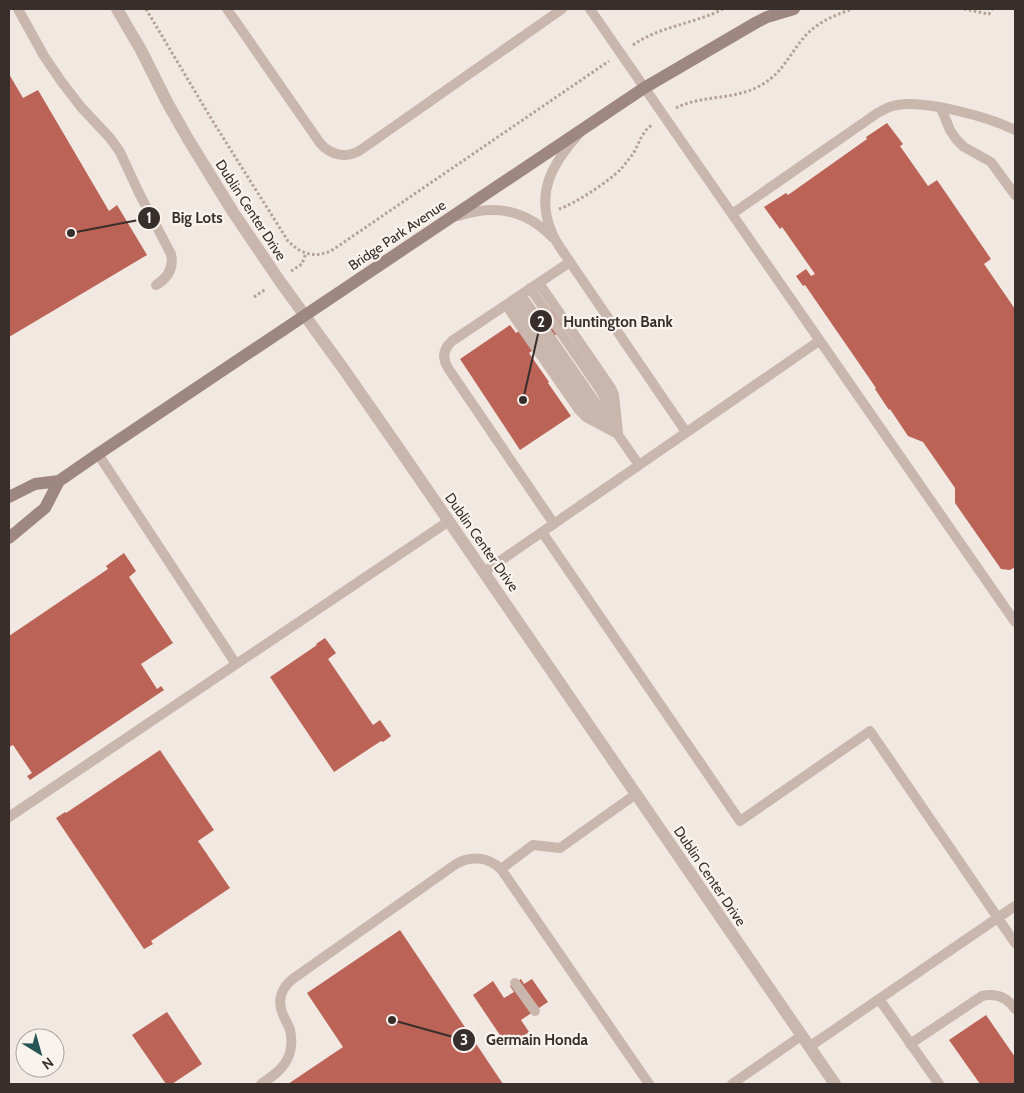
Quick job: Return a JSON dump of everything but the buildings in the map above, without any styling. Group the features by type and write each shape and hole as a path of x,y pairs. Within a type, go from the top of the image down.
{"street":[{"name":"Dublin Center Drive","path":"117,9 167,102 255,246 449,521 835,1084"},
{"name":"Bridge Park Avenue","path":"757,22 773,9"},
{"name":"Bridge Park Avenue","path":"9,538 45,508 59,482 98,454 644,88 757,22 794,9"},
{"path":"9,497 35,484 59,482"}],"lane":[{"path":"18,9 55,73 81,107 110,138 124,159 139,193 171,254 172,262 169,274 156,286"},
{"path":"227,9 320,143 330,152 345,155 354,154 362,149 562,9"},
{"path":"590,9 1015,622"},
{"path":"732,214 876,114 895,105 906,104 941,108 988,120 1015,130"},
{"path":"941,108 956,139 964,148 991,162 1015,195"},
{"path":"588,125 558,161 551,173 546,191 546,213 552,233 686,432"},
{"path":"440,225 454,217 476,211 500,209 525,217 541,226 559,246"},
{"path":"554,524 446,366 444,351 450,342 570,262"},
{"path":"534,286 604,396 620,438"},
{"path":"513,300 581,412 586,417 612,430 620,438"},
{"path":"513,300 639,465"},
{"path":"484,572 820,341"},
{"path":"98,454 236,664"},
{"path":"9,817 449,521"},
{"path":"542,532 740,821 870,731 1015,943"},
{"path":"501,869 532,845 560,848 636,794"},
{"path":"261,1084 282,1068 291,1050 290,1031 281,1011 280,1001 282,992 290,981 460,861 471,859 482,859 501,869 649,1084"},
{"path":"810,1047 1015,906"},
{"path":"515,983 535,1011"},
{"path":"910,1044 982,996 993,994 1002,996 1009,1001 1015,1010"},
{"path":"879,999 938,1084"},
{"path":"732,1084 801,1036"}],"path":[{"path":"639,40 655,32 702,19 723,9"},
{"path":"676,108 692,102 745,93 763,84 780,70 807,34 817,25 852,9"},
{"path":"964,9 988,14 992,9"},
{"path":"546,213 572,204 620,170 634,152 648,127"}],"place":[{"name":"Big Lots","path":"71,233"},
{"name":"Huntington Bank","path":"523,400"},
{"name":"Germain Honda","path":"392,1020"}]}
